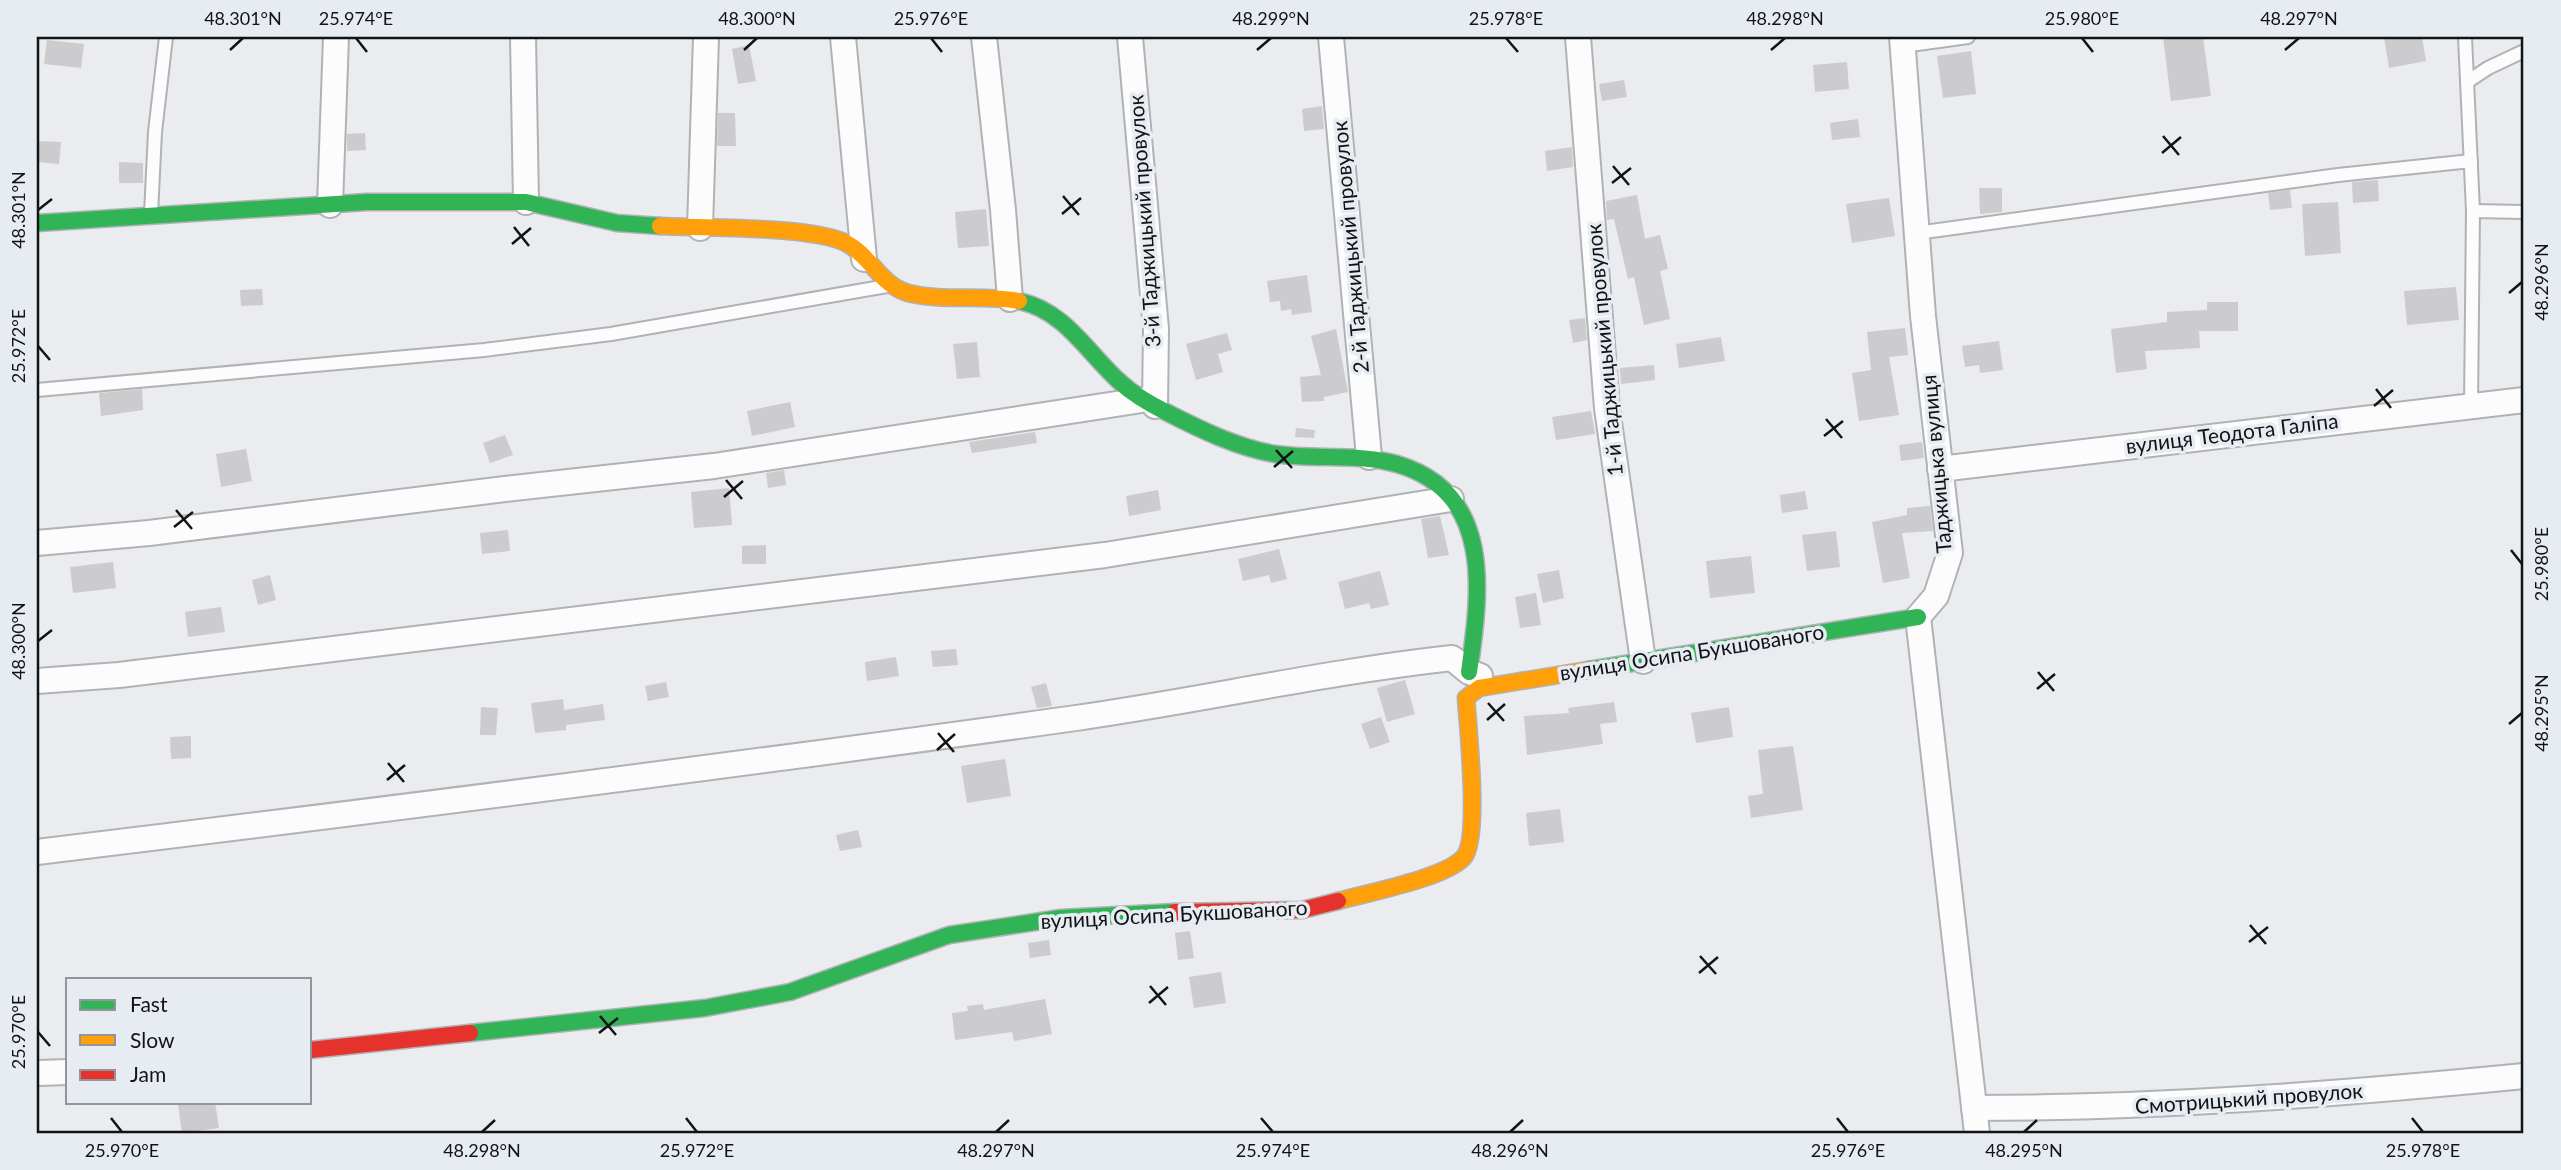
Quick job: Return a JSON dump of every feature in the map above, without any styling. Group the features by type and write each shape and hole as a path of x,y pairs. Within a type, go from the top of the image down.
{"street":[{"path":"330,205 336,37"},
{"path":"523,37 526,202"},
{"path":"700,228 706,37"},
{"path":"843,37 864,259"},
{"path":"984,37 1010,299"},
{"name":"3-й Таджицький провулок","path":"1130,37 1156,329 1149,403"},
{"name":"2-й Таджицький провулок","path":"1331,37 1369,457"},
{"name":"1-й Таджицький провулок","path":"1578,37 1607,408 1643,662"},
{"name":"Таджицька вулиця","path":"1902,41 1917,233 1950,553 1936,596 1918,617"},
{"path":"37,223 330,205 526,202 617,223 824,235 851,245 903,291 957,300 1010,299 1040,308 1062,323 1149,403 1251,449 1299,456 1369,457 1409,470 1439,486 1472,530 1480,585 1469,672"},
{"name":"вулиця Теодота Галіпа","path":"1940,470 2524,400"},
{"path":"37,543 149,533 714,466 1149,403"},
{"path":"37,681 119,675 1105,555 1451,499"},
{"path":"1918,617 1977,1133"},
{"name":"вулиця Осипа Букшованого","path":"312,1050 705,1008 790,992 949,935 1062,918 1188,911 1302,910 1424,879 1464,857 1473,834 1466,698 1479,688 1918,617"},
{"path":"37,852 370,812 1067,719 1372,667 1452,659 1469,672 1501,683"},
{"path":"37,1073 66,1072"},
{"name":"Смотрицький провулок","path":"1974,1108 2087,1108 2331,1095 2524,1076"}],"lane":[{"path":"151,216 155,132 166,37"},
{"path":"1902,41 1968,37"},
{"path":"2465,37 2473,211 2471,406"},
{"path":"2467,82 2488,68 2524,51"},
{"path":"1917,233 2338,175 2471,161"},
{"path":"2473,211 2524,212"},
{"path":"37,390 484,349 611,334 895,285"}],"building":[{"path":"2163,37 2203,37 2211,96 2171,101"},
{"path":"2384,37 2422,37 2426,61 2389,68"},
{"path":"47,40 84,44 81,68 44,64"},
{"path":"749,45 756,81 738,84 732,49"},
{"path":"1971,51 1976,94 1943,98 1937,56"},
{"path":"1847,62 1849,89 1815,92 1813,65"},
{"path":"1624,80 1627,97 1602,101 1599,84"},
{"path":"1322,106 1324,129 1304,131 1302,109"},
{"path":"718,113 735,113 736,146 717,146"},
{"path":"1858,119 1860,137 1832,140 1830,123"},
{"path":"365,133 366,150 347,151 347,134"},
{"path":"37,141 61,142 59,164 37,162"},
{"path":"1572,147 1573,167 1547,171 1545,151"},
{"path":"119,162 143,163 143,183 119,183"},
{"path":"2378,180 2379,201 2353,203 2352,182"},
{"path":"1979,188 2002,188 2002,212 1980,214"},
{"path":"2290,190 2292,208 2270,210 2268,193"},
{"path":"1637,195 1645,239 1660,235 1668,269 1660,271 1670,319 1644,325 1634,277 1628,279 1614,219 1607,220 1606,201"},
{"path":"1889,198 1895,236 1852,243 1846,204"},
{"path":"2338,202 2341,253 2305,256 2302,204"},
{"path":"986,209 989,246 958,248 955,212"},
{"path":"1307,275 1312,312 1292,315 1291,309 1281,311 1280,301 1270,302 1267,281"},
{"path":"2456,287 2459,320 2407,325 2404,291"},
{"path":"262,289 263,305 241,306 240,290"},
{"path":"2207,302 2238,302 2238,331 2199,331 2200,348 2145,351 2147,369 2116,373 2111,329 2167,322 2167,312 2207,310"},
{"path":"1585,318 1587,340 1573,343 1569,320"},
{"path":"1905,328 1908,355 1889,357 1899,415 1859,421 1852,373 1871,370 1867,332"},
{"path":"1336,329 1348,392 1324,397 1324,401 1302,402 1300,377 1321,375 1311,336"},
{"path":"1227,333 1232,350 1218,354 1223,372 1196,380 1186,344"},
{"path":"1721,337 1725,361 1679,368 1676,344"},
{"path":"1999,341 2003,370 1980,373 1979,365 1965,367 1962,346"},
{"path":"977,342 980,377 957,379 953,344"},
{"path":"1654,365 1655,380 1621,384 1620,368"},
{"path":"142,389 143,410 101,416 99,393"},
{"path":"790,402 795,427 752,436 747,411"},
{"path":"1591,411 1595,434 1556,440 1552,417"},
{"path":"1296,428 1315,430 1314,438 1295,437"},
{"path":"1035,432 1037,443 972,453 969,442"},
{"path":"505,435 513,455 490,463 483,443"},
{"path":"1922,442 1924,458 1901,461 1899,445"},
{"path":"246,449 252,481 221,487 216,454"},
{"path":"784,470 786,485 768,488 766,473"},
{"path":"729,488 732,525 694,528 691,492"},
{"path":"1158,490 1161,510 1129,516 1126,496"},
{"path":"1805,491 1808,509 1782,513 1780,495"},
{"path":"1930,506 1933,531 1902,533 1910,578 1883,583 1872,522 1907,515 1907,508"},
{"path":"1440,516 1449,555 1428,558 1421,519"},
{"path":"508,530 510,551 482,554 480,533"},
{"path":"1836,531 1840,567 1807,571 1802,535"},
{"path":"766,545 766,564 742,564 742,546"},
{"path":"1279,549 1287,579 1271,583 1269,575 1243,581 1238,559"},
{"path":"1751,556 1755,593 1710,598 1706,561"},
{"path":"113,562 116,588 73,593 70,567"},
{"path":"1559,570 1564,598 1543,603 1537,574"},
{"path":"1380,571 1389,605 1371,609 1369,603 1345,609 1338,582"},
{"path":"270,575 276,600 258,605 252,580"},
{"path":"1536,593 1541,625 1520,628 1515,597"},
{"path":"221,607 225,632 188,637 185,612"},
{"path":"956,649 958,665 933,667 931,651"},
{"path":"896,657 899,676 867,681 865,662"},
{"path":"1405,680 1415,714 1387,722 1377,688"},
{"path":"666,682 669,697 648,701 645,686"},
{"path":"1046,683 1052,706 1037,708 1031,687"},
{"path":"563,699 564,710 603,704 605,720 566,725 566,730 535,733 531,703"},
{"path":"1614,702 1617,722 1600,724 1603,744 1527,755 1524,716 1569,713 1568,708"},
{"path":"481,707 498,708 496,735 480,735"},
{"path":"1729,707 1733,737 1696,743 1691,713"},
{"path":"1381,717 1390,742 1370,749 1361,724"},
{"path":"191,736 191,758 171,759 170,737"},
{"path":"1793,746 1803,810 1751,818 1748,796 1763,794 1758,750"},
{"path":"1005,759 1011,796 967,803 961,766"},
{"path":"1560,809 1564,842 1529,846 1526,813"},
{"path":"858,830 862,847 840,851 836,835"},
{"path":"1190,931 1194,958 1178,960 1175,933"},
{"path":"1049,940 1051,955 1030,958 1028,943"},
{"path":"1221,972 1226,1003 1194,1008 1189,977"},
{"path":"1045,999 1052,1034 1014,1041 1012,1032 955,1040 952,1013 968,1011 967,1006 983,1004 984,1010"},
{"path":"178,1104 215,1104 219,1128 182,1133"}],"traffic: fast":[{"path":"37,223 367,202 526,202 617,223 660,226"},
{"path":"1019,301 1036,306 1063,324 1109,372 1137,395 1205,431 1233,443 1275,454 1382,461 1397,464 1429,478 1451,498 1466,522 1474,550 1476,611 1469,672"},
{"path":"1588,670 1918,617"},
{"path":"470,1033 705,1008 790,992 949,935 1061,918 1175,912"}],"traffic: slow":[{"path":"660,226 784,231 830,237 854,248 890,284 908,293 1019,301"},
{"path":"1338,901 1424,878 1455,865 1464,857 1469,846 1472,806 1466,698 1479,688 1588,670"}],"traffic: jam":[{"path":"1175,912 1302,910 1338,901"},
{"path":"312,1050 470,1033"}]}
